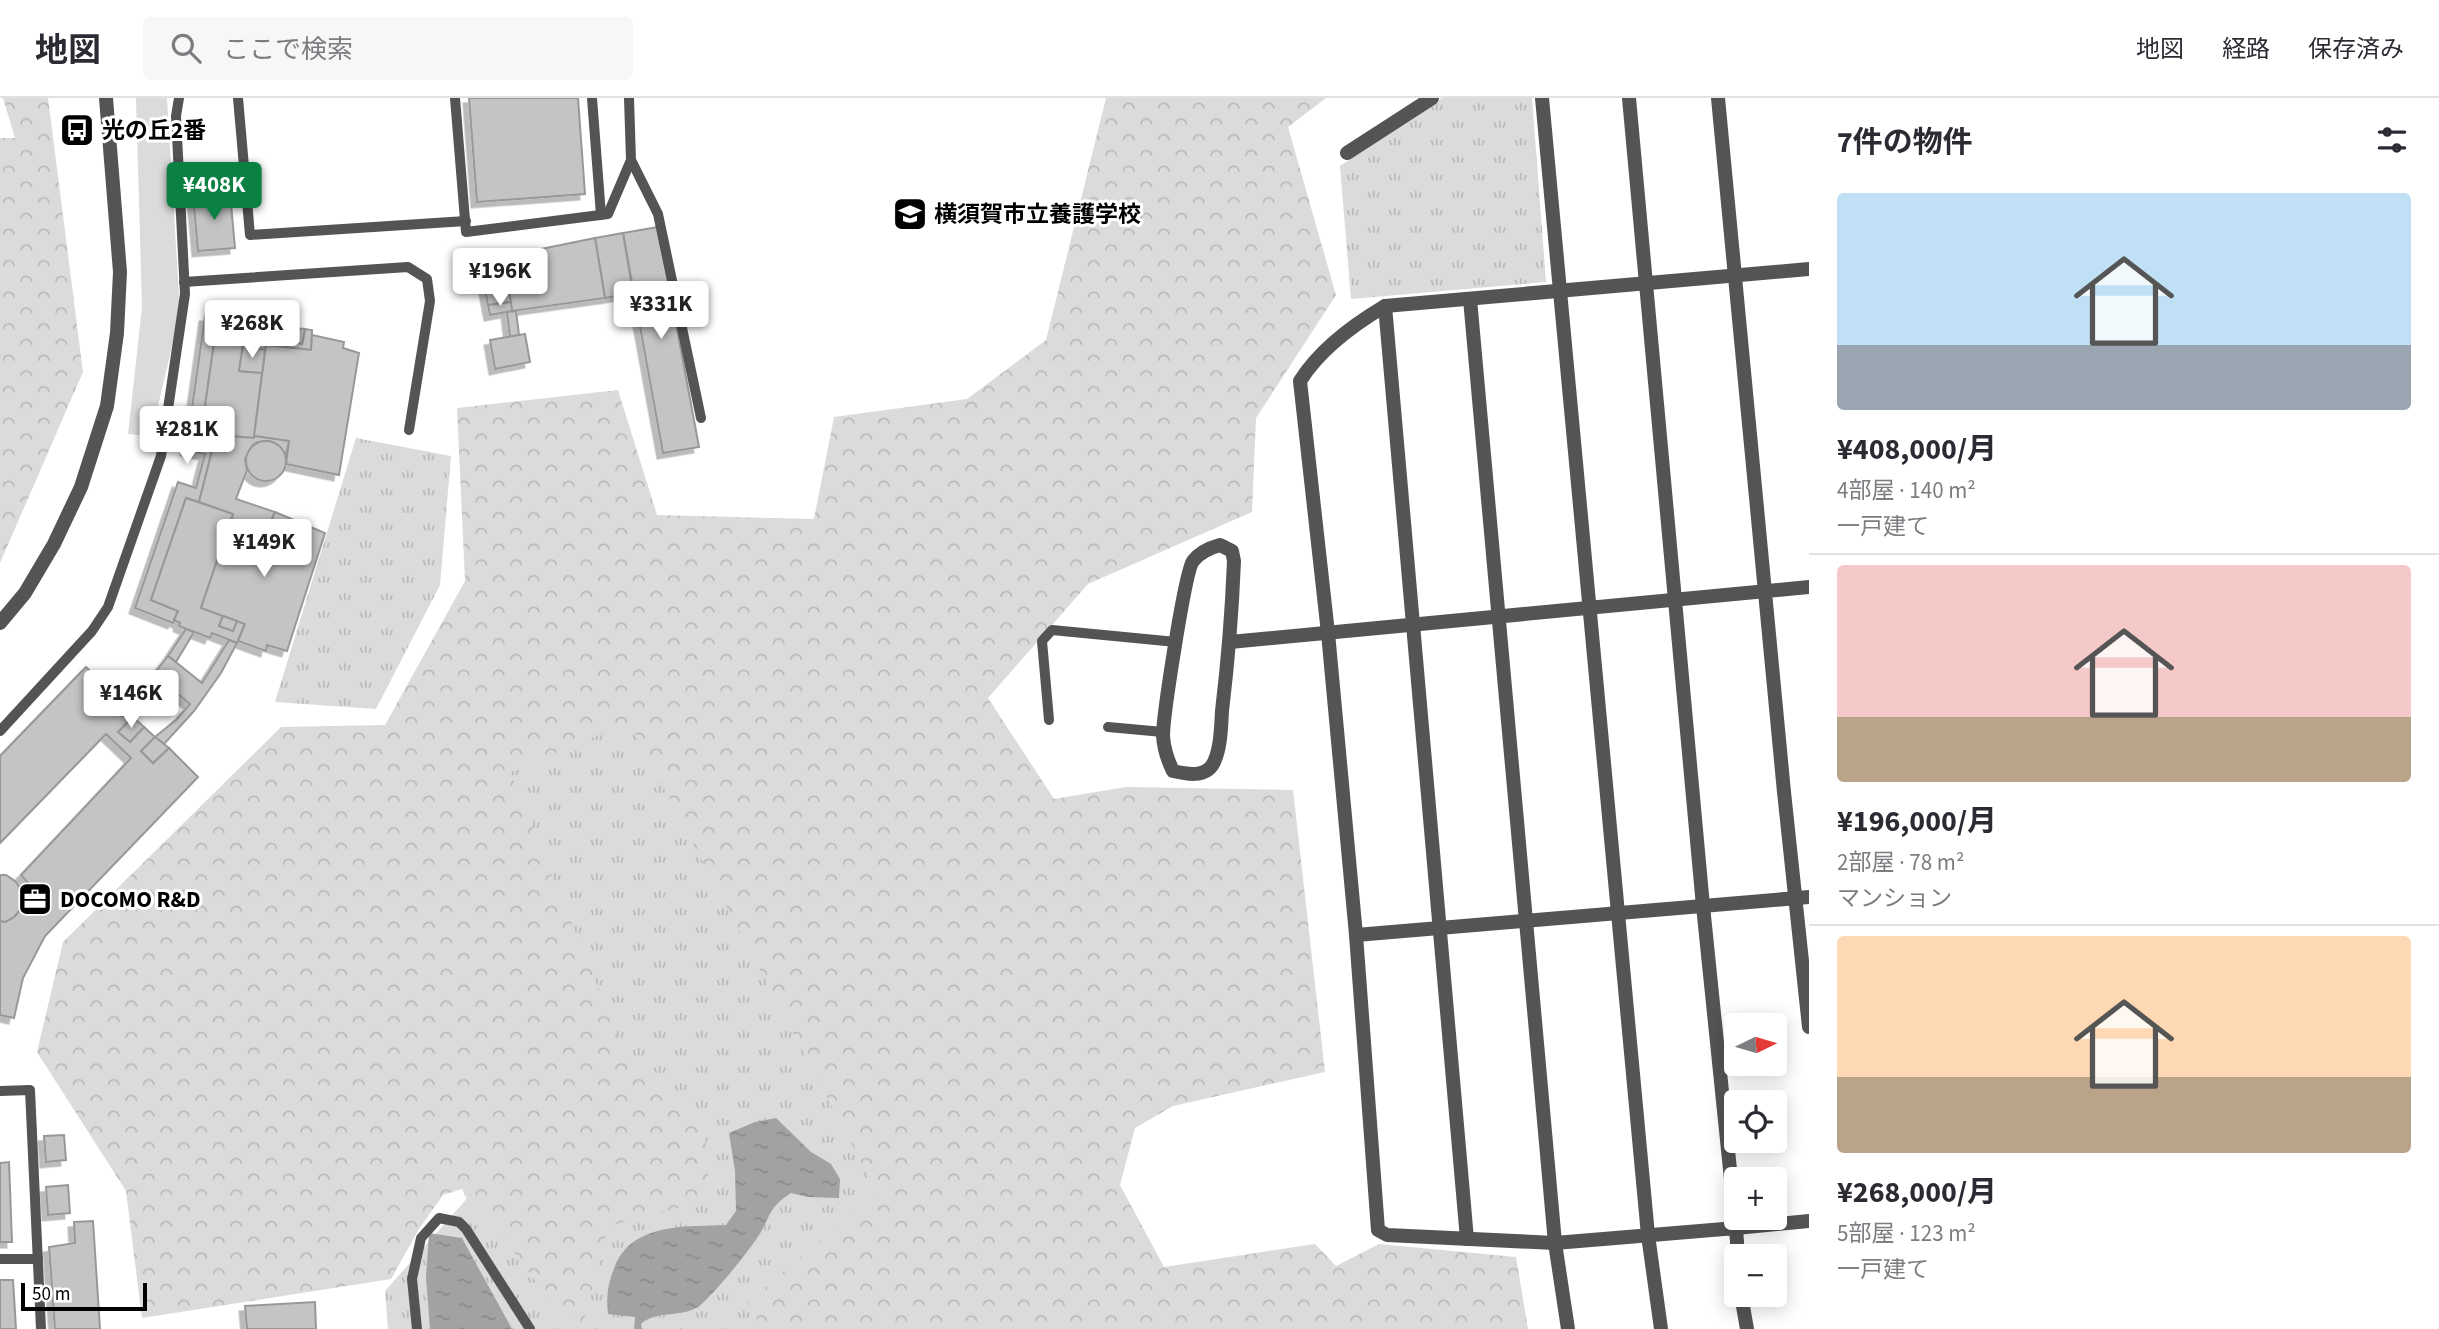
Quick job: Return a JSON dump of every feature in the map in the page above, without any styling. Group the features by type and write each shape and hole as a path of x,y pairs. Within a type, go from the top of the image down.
{"street":[{"path":"0,623 25,593 54,544 81,487 107,406 117,333 120,272 106,98"},
{"path":"1347,153 1432,98"},
{"path":"1542,98 1648,1235 1661,1329"},
{"path":"1629,98 1703,906 1730,1167"},
{"path":"1718,98 1784,792 1803,898 1809,1027"},
{"path":"1724,1229 1555,1243 1387,1236 1378,1230 1356,935 1328,633 1300,381 1309,367 1356,323 1385,306 1809,269"},
{"path":"1470,299 1555,1243 1568,1329"},
{"path":"1385,306 1467,1239"},
{"path":"1220,545 1232,551 1234,561 1230,642 1219,741 1213,764 1206,771 1191,775 1173,771 1165,754 1163,732 1176,642 1191,563 1205,550 1220,545"},
{"path":"1230,642 1809,587"},
{"path":"1356,935 1803,898"},
{"path":"1787,1223 1809,1221"},
{"path":"1743,1307 1747,1329"}],"lane":[{"path":"0,731 92,631 108,607 161,456 185,294 176,116 179,98"},
{"path":"238,98 250,235 466,221"},
{"path":"455,98 466,232 608,214 631,160"},
{"path":"592,98 601,215"},
{"path":"629,98 631,160 658,214 701,418"},
{"path":"184,282 408,267 427,279 430,301 409,430"},
{"path":"1049,720 1042,641 1052,630 1176,642"},
{"path":"1108,727 1163,732"},
{"path":"0,1091 30,1090 41,1329"},
{"path":"417,1329 412,1279 421,1238 439,1218 459,1222 466,1229 530,1329"},
{"path":"0,1259 38,1259"}],"green space":[{"path":"3,98 48,98 83,372 0,563 0,138 15,138"},
{"path":"136,98 167,98 180,312 151,436 128,434 142,307"},
{"path":"1106,98 1326,98 1288,127 1336,295 1256,418 1252,512 1088,584 988,698 1054,799 1126,787 1293,790 1325,1072 1173,1106 1135,1128 1120,1185 1164,1267 1315,1244 1336,1266 1379,1244 1516,1257 1528,1329 537,1329 486,1244 462,1189 443,1195 419,1229 391,1279 142,1318 126,1191 37,1052 63,942 281,727 385,725 465,581 457,408 618,390 657,515 814,519 834,417 967,399 1046,340"},
{"path":"1442,98 1532,98 1546,282 1351,299 1340,166"},
{"path":"356,438 451,456 440,585 376,709 275,702"},
{"path":"629,722 877,1192 748,1302 762,1329 388,1329 385,1291 471,1194 558,1311 584,1323 608,1226 710,1200 704,1122 624,1051 510,772"}],"water":[{"path":"776,1118 811,1152 831,1164 840,1179 839,1198 808,1197 791,1193 784,1198 774,1207 759,1235 739,1262 698,1307 654,1317 641,1324 642,1329 634,1329 635,1317 608,1314 608,1290 615,1266 623,1252 634,1241 648,1234 678,1227 726,1225 736,1211 735,1171 729,1133 755,1122"},
{"path":"429,1233 462,1238 512,1329 430,1329 426,1277"}],"building":[{"path":"469,98 578,98 585,194 477,202"},
{"path":"230,193 235,248 198,251 193,196"},
{"path":"658,227 699,447 663,453 623,233"},
{"path":"623,233 633,293 605,298 595,238"},
{"path":"595,238 605,298 512,311 502,257"},
{"path":"502,257 511,302 488,305 480,262"},
{"path":"511,302 512,311 490,315 488,305"},
{"path":"516,311 519,335 510,337 507,312"},
{"path":"205,316 246,321 245,334 216,329 201,434 216,435 199,502 186,498 151,600 178,611 173,623 135,608 178,482 196,488 205,454 186,450"},
{"path":"252,318 287,323 286,327 291,328 289,341 302,344 305,329 312,330 311,350 266,345 265,350 243,345 239,371 262,373 254,438 201,434 216,329 245,334 246,321 252,322"},
{"path":"291,328 305,329 302,344 289,341"},
{"path":"525,334 530,362 495,369 490,340"},
{"path":"312,335 344,342 343,348 359,353 339,475 286,464 289,441 254,436 266,345 311,350"},
{"path":"243,345 265,350 262,373 239,371"},
{"path":"216,435 254,436 289,441 285,459 281,448 270,441 253,445 245,459 247,470 236,499 275,512 267,530 231,519 233,514 199,502"},
{"path":"266,441 274,442 280,447 285,453 285,469 280,475 274,480 266,481 258,480 252,475 247,469 246,461 247,453 252,447 258,442"},
{"path":"186,498 233,514 201,608 223,616 219,626 233,631 237,621 245,624 237,643 212,633 210,638 179,626 180,623 174,620 178,611 151,600"},
{"path":"275,512 325,533 287,651 267,645 266,651 238,641 245,624 201,608 231,519 267,530"},
{"path":"223,616 237,621 233,631 219,626"},
{"path":"186,629 194,632 176,662 168,656"},
{"path":"229,640 237,643 221,673 194,711 164,744 155,737 190,704 154,674 168,656 202,683"},
{"path":"86,667 130,709 124,716 133,717 118,732 130,742 144,727 155,737 141,751 153,763 169,748 198,777 45,936 23,978 14,1018 0,1015 0,921 5,922 20,910 23,897 21,889 28,883 21,875 131,758 106,734 0,843 0,756"},
{"path":"154,674 163,681 129,716 124,716 130,709 127,705"},
{"path":"133,717 144,727 130,742 118,732"},
{"path":"155,737 169,748 153,763 141,751"},
{"path":"0,875 6,875 15,881 23,897 20,910 5,922 0,921"},
{"path":"64,1135 66,1160 46,1162 44,1136"},
{"path":"9,1162 12,1242 0,1242 0,1163"},
{"path":"68,1185 70,1213 48,1215 46,1187"},
{"path":"93,1221 100,1329 55,1329 49,1247 75,1243 74,1222"},
{"path":"0,1280 13,1280 16,1329 0,1329"},
{"path":"315,1302 316,1329 247,1329 245,1306"}],"place":[{"name":"光の丘2番","path":"77,130"},
{"name":"横須賀市立養護学校","path":"910,214"},
{"name":"DOCOMO R&D","path":"35,899"}]}
